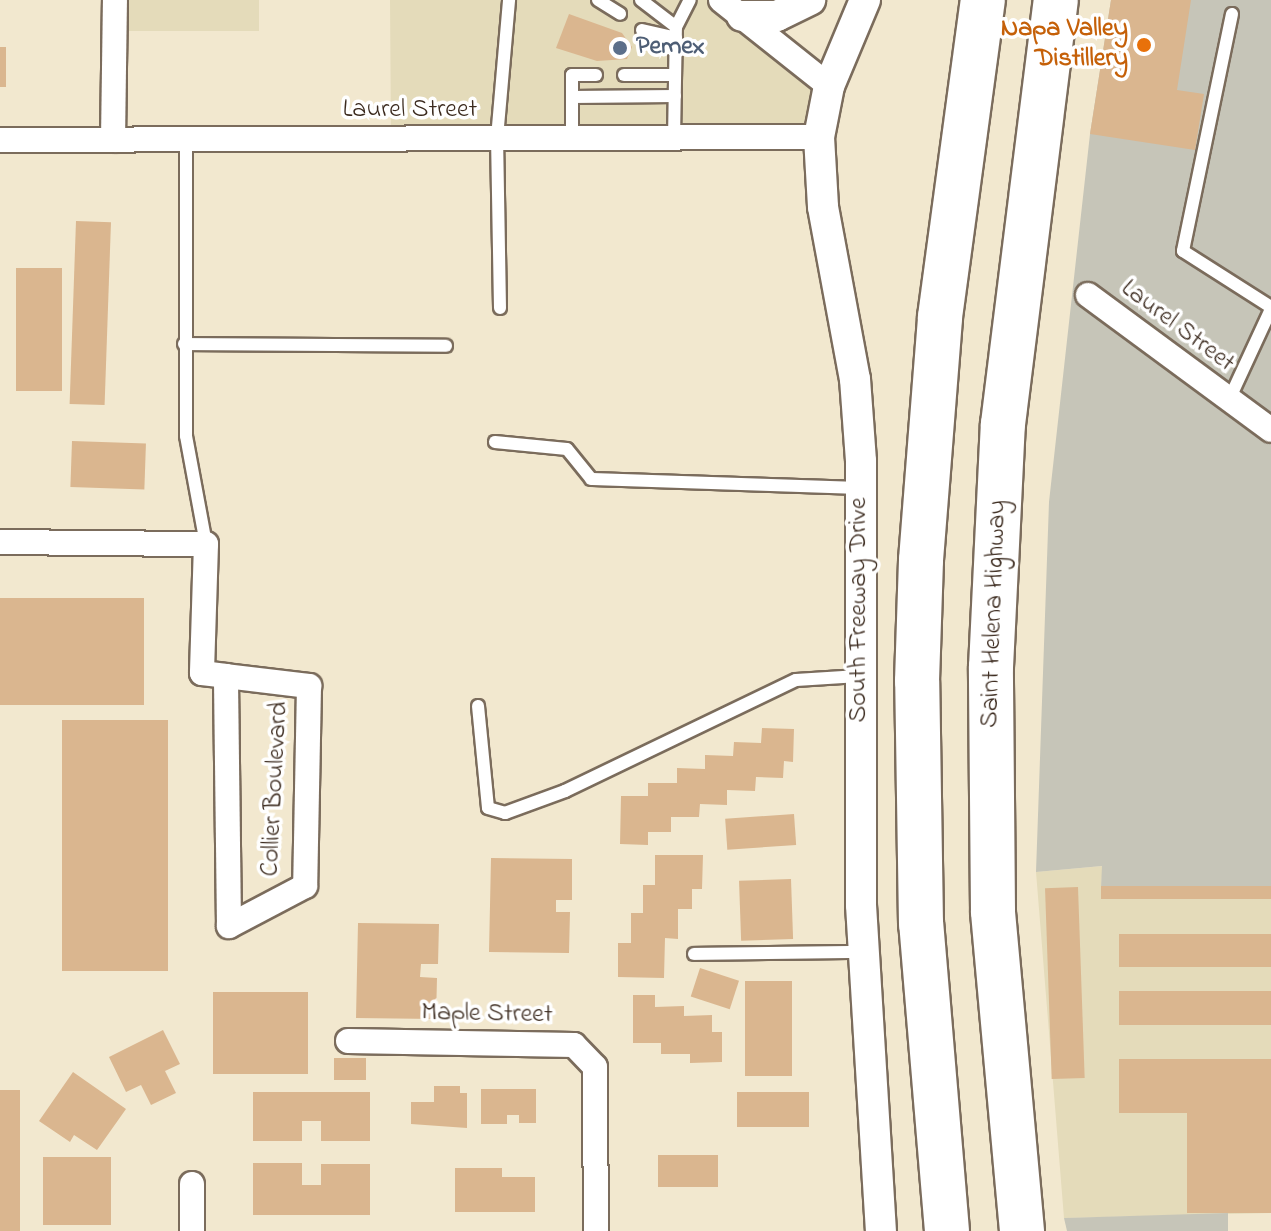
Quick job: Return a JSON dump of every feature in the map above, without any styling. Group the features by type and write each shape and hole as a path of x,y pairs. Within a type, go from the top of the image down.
{"highway":[{"path":"947,1231 921,924 917,666 940,317 983,0"},
{"name":"Saint Helena Highway","path":"1022,1231 993,911 991,652 1003,424 1056,0"}],"street":[{"path":"113,140 115,0"},
{"path":"731,8 777,16 810,0"},
{"name":"South Freeway Drive","path":"865,0 829,86 819,137 823,207 855,379 861,488 859,676 863,952 881,1231"},
{"path":"731,8 829,86"},
{"name":"Laurel Street","path":"0,140 819,137"},
{"name":"Laurel Street","path":"1088,295 1228,402 1271,430"},
{"path":"0,542 206,544 202,673 226,676"},
{"name":"Collier Boulevard","path":"226,676 309,686 305,886 229,926 226,676"},
{"name":"Maple Street","path":"348,1041 574,1045 595,1067 596,1231"},
{"path":"192,1184 192,1231"}],"lane":[{"path":"500,308 497,138 509,0"},
{"path":"598,0 620,14"},
{"path":"641,0 676,32"},
{"path":"674,138 676,32 690,0"},
{"path":"1228,402 1271,308 1183,251 1232,14"},
{"path":"642,30 676,32"},
{"path":"572,138 572,75 596,75"},
{"path":"624,75 675,75"},
{"path":"572,97 675,96"},
{"path":"186,140 186,436 206,544"},
{"path":"184,344 446,346"},
{"path":"495,442 567,449 591,479 861,488"},
{"path":"478,706 488,808 505,813 565,791 796,680 859,676"},
{"path":"694,954 863,952"}],"shaded area":[{"path":"115,0 259,0 259,31 115,31"},
{"path":"390,0 810,0 743,16 829,86 819,137 391,139"},
{"path":"1111,0 1271,0 1271,886 1101,887 1102,866 1036,872 1049,502 1090,134"},
{"path":"1103,866 1101,886 1271,886 1271,1213 1064,1218 1036,872"},
{"path":"1228,1213 1228,1231 1067,1231 1064,1218"}],"building":[{"name":"Napa Valley Distillery","path":"1111,0 1191,0 1177,90 1204,94 1195,150 1090,134"},
{"path":"569,14 622,33 632,47 627,59 597,61 556,48"},
{"path":"0,47 6,47 6,87 0,87"},
{"path":"76,221 111,222 105,405 70,404"},
{"path":"16,268 62,268 62,391 16,391"},
{"path":"72,441 146,444 144,490 70,487"},
{"path":"0,598 144,598 144,705 0,705"},
{"path":"62,720 168,720 168,971 62,971"},
{"path":"762,728 794,729 793,762 784,761 783,778 756,777 755,791 727,790 727,805 700,804 699,817 671,817 671,832 648,832 648,845 620,844 621,796 648,796 648,783 677,783 677,768 705,769 705,755 733,756 734,742 761,743"},
{"path":"794,814 796,845 727,850 725,819"},
{"path":"655,855 703,855 702,889 692,889 692,909 678,909 678,939 665,938 664,978 618,977 618,943 631,943 631,913 643,913 643,885 655,885"},
{"path":"491,858 572,859 572,900 556,900 556,912 570,912 569,953 489,952"},
{"path":"791,879 793,939 741,941 739,881"},
{"path":"1101,886 1271,886 1271,899 1101,899"},
{"path":"1078,887 1085,1078 1052,1079 1045,888"},
{"path":"358,923 439,924 438,964 421,964 420,977 437,978 436,1019 356,1018"},
{"path":"1119,934 1271,934 1271,967 1119,967"},
{"path":"700,968 739,981 730,1009 691,997"},
{"path":"745,981 792,981 792,1076 745,1076"},
{"path":"1119,991 1271,991 1271,1025 1119,1025"},
{"path":"213,992 308,992 308,1074 213,1074"},
{"path":"633,995 655,995 655,1007 684,1006 684,1016 712,1015 712,1032 722,1032 722,1062 690,1063 690,1054 661,1054 661,1043 633,1043"},
{"path":"163,1030 180,1064 165,1071 176,1093 151,1105 141,1085 126,1092 109,1057"},
{"path":"334,1058 366,1058 366,1080 334,1080"},
{"path":"1119,1059 1271,1059 1271,1213 1187,1213 1187,1113 1119,1113"},
{"path":"73,1072 126,1109 97,1150 74,1135 70,1142 39,1121"},
{"path":"434,1086 460,1086 460,1093 467,1093 467,1128 411,1124 411,1102 434,1102"},
{"path":"481,1089 536,1089 536,1123 519,1123 519,1115 507,1115 507,1124 481,1124"},
{"path":"0,1090 20,1090 20,1231 0,1231"},
{"path":"253,1092 370,1092 370,1141 321,1141 321,1121 302,1121 302,1141 253,1141"},
{"path":"737,1092 809,1092 809,1127 737,1127"},
{"path":"658,1155 718,1155 718,1187 658,1187"},
{"path":"43,1157 111,1157 111,1225 43,1225"},
{"path":"253,1163 302,1163 302,1185 321,1185 321,1164 370,1164 370,1215 253,1215"},
{"path":"455,1168 502,1168 502,1177 535,1177 535,1212 455,1212"}],"place":[{"name":"Napa Valley Distillery","path":"1144,45"},
{"name":"Pemex","path":"620,48"}]}
